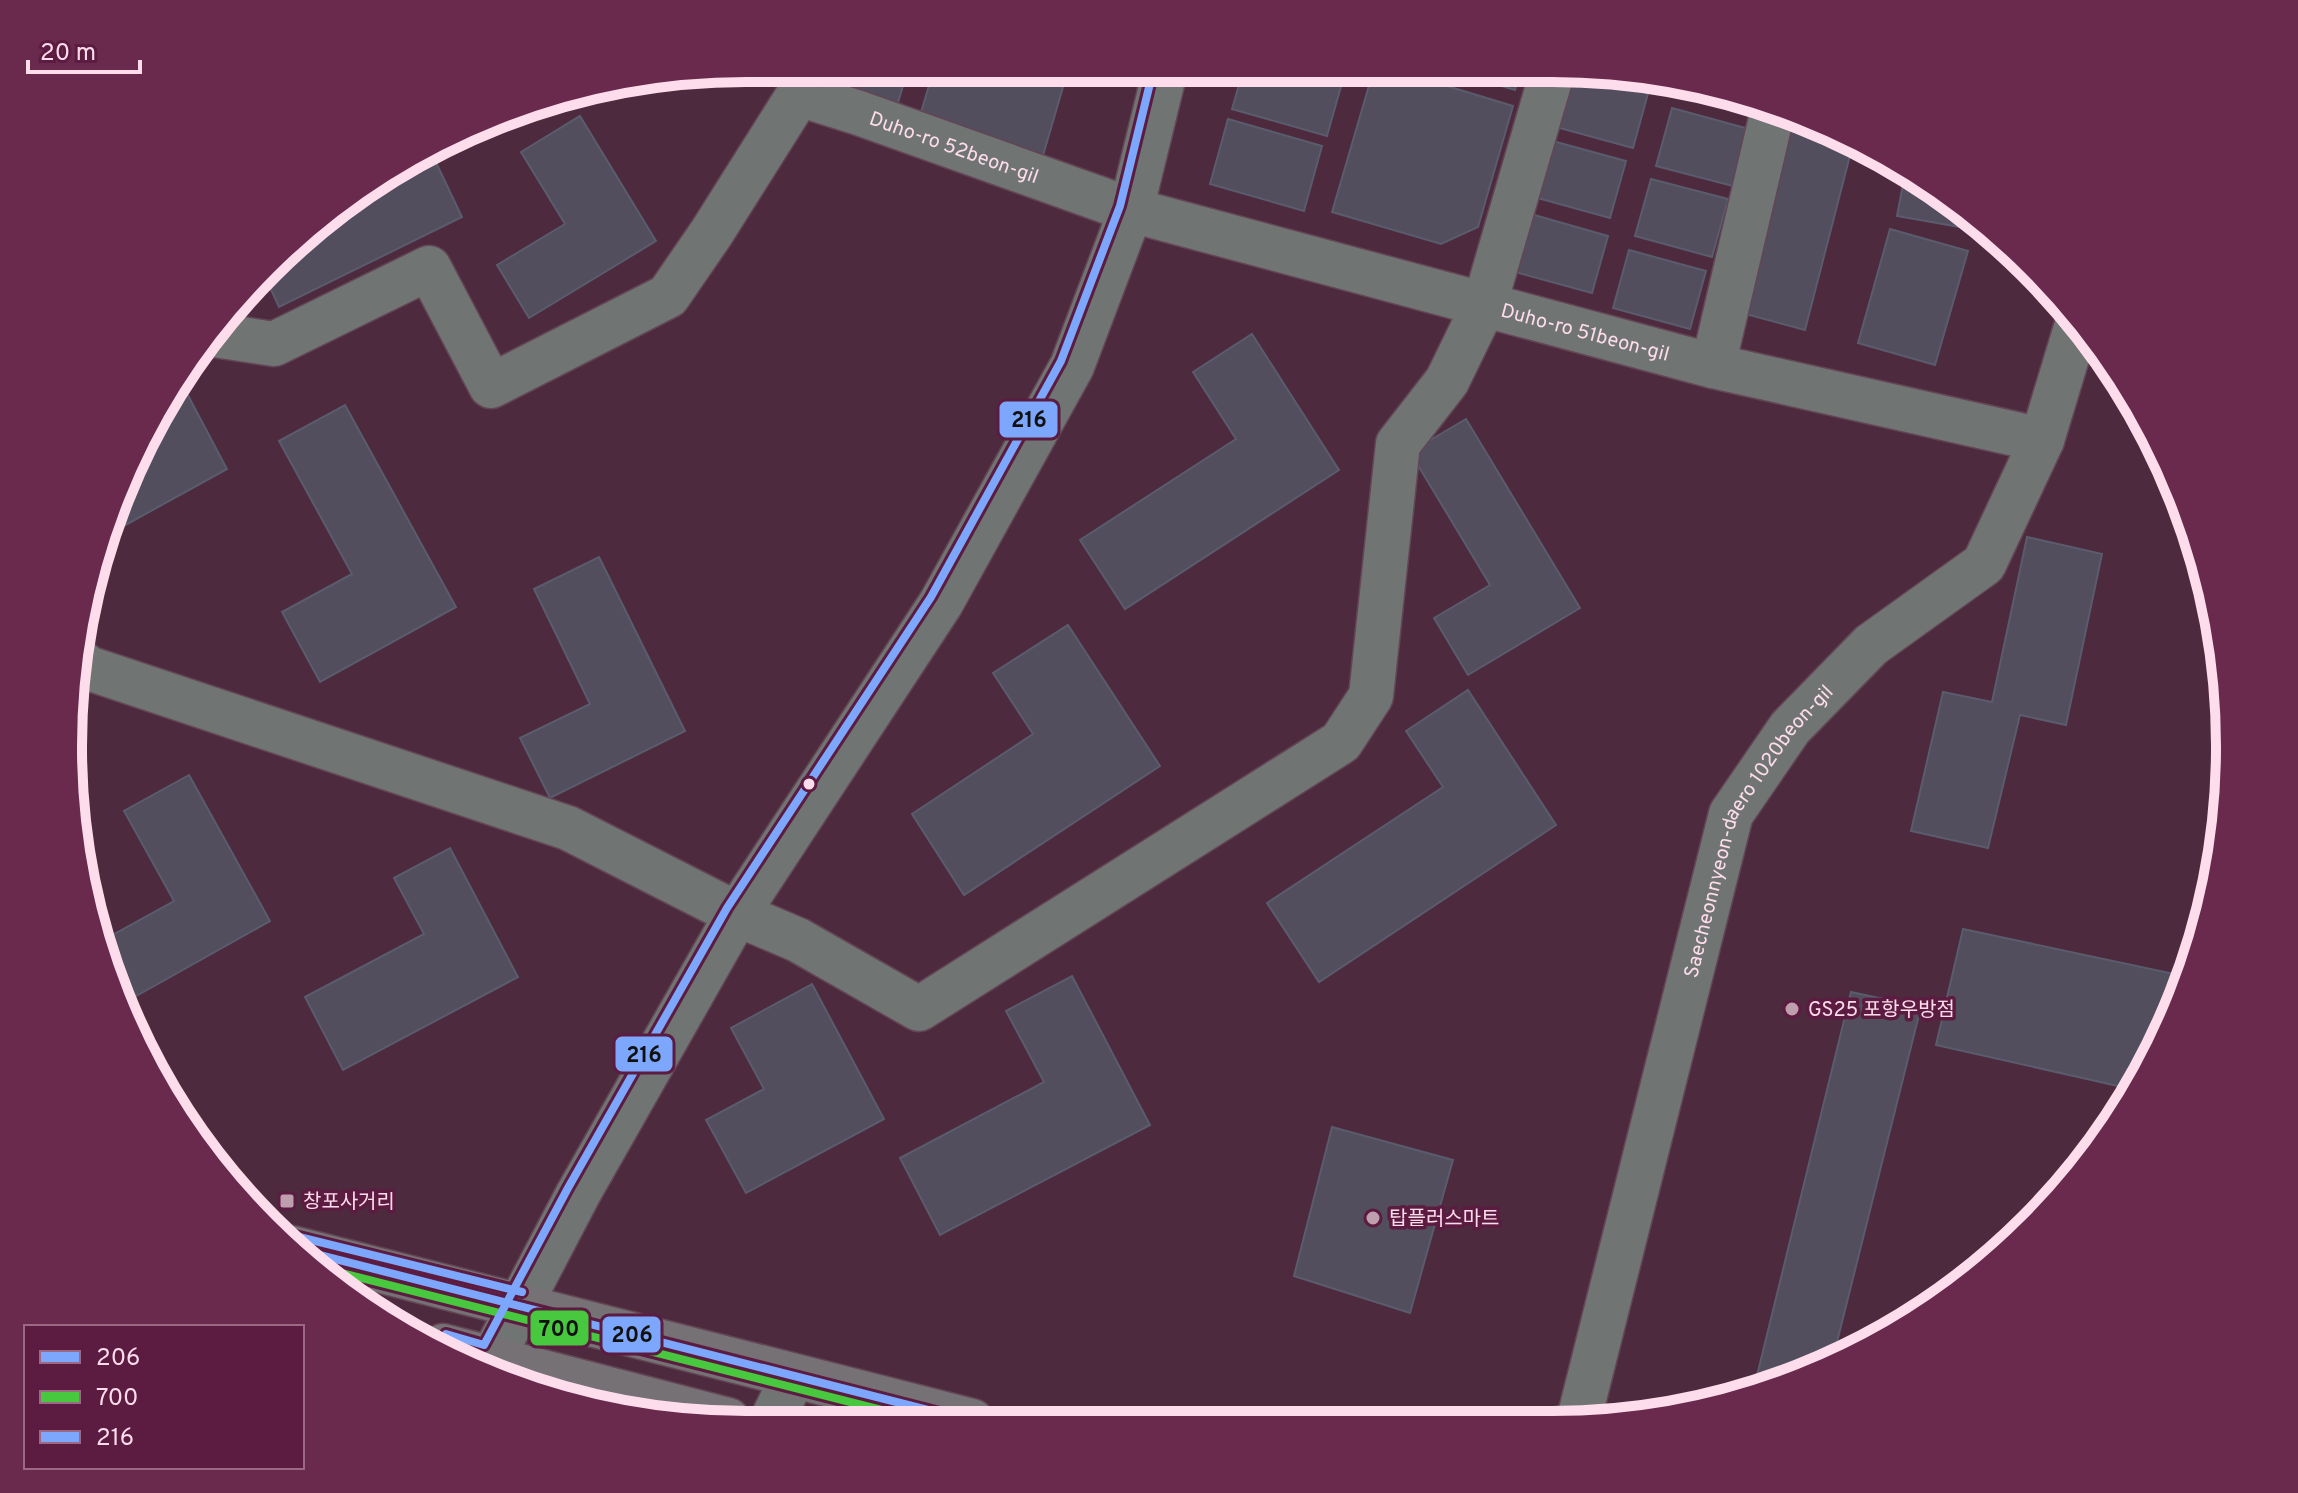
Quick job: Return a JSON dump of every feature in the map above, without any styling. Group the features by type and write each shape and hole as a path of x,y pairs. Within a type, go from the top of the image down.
{"main road":[{"path":"325,1260 519,1304 931,1411"},
{"path":"530,1375 665,1406"}],"street":[{"path":"224,336 274,344 429,268 491,386 668,296 712,232 799,82"},
{"name":"Duho-ro 52beon-gil","path":"802,82 859,113 1131,210"},
{"path":"490,1359 578,1194 737,914 941,603 1072,366 1131,210 1162,82"},
{"path":"87,667 568,828 737,914 798,940 919,1009 1341,742 1371,696 1398,444 1447,381 1485,303 1549,82"},
{"path":"1713,366 1771,119"},
{"name":"Duho-ro 51beon-gil","path":"1131,210 1713,366 2042,440"},
{"name":"Saecheonnyeon-daero 1020beon-gil","path":"1581,1410 1731,814 1790,728 1871,645 1984,564 2042,440 2074,335"},
{"path":"776,1411 793,1377"}],"building":[{"path":"824,82 904,82 897,106 823,85"},
{"path":"930,82 1064,82 1039,169 915,132"},
{"path":"1240,82 1342,82 1327,136 1232,109"},
{"path":"1370,82 1434,82 1513,106 1478,227 1441,244 1332,212"},
{"path":"1488,82 1517,82 1515,90"},
{"path":"1568,82 1649,90 1633,148 1556,127"},
{"path":"1672,108 1749,129 1733,186 1656,166"},
{"path":"580,116 656,241 529,318 497,265 565,224 521,152"},
{"path":"1228,119 1322,146 1304,211 1210,184"},
{"path":"1781,123 1850,154 1805,330 1731,310"},
{"path":"1549,140 1626,161 1610,218 1534,197"},
{"path":"435,160 462,217 279,307 269,285 308,247 377,194"},
{"path":"1651,179 1728,199 1712,257 1635,236"},
{"path":"1903,183 1967,228 1897,216"},
{"path":"1531,214 1608,236 1592,293 1515,272"},
{"path":"1890,229 1968,251 1935,365 1858,343"},
{"path":"1629,250 1706,271 1690,329 1613,308"},
{"path":"1252,334 1339,470 1125,609 1080,540 1236,439 1193,372"},
{"path":"186,391 227,469 119,529 151,453"},
{"path":"345,405 456,607 320,682 282,612 352,574 279,441"},
{"path":"1466,419 1580,608 1468,675 1434,618 1490,585 1410,452"},
{"path":"2027,537 2102,554 2066,725 2020,715 1988,848 1911,831 1943,692 1992,702"},
{"path":"599,557 685,731 550,798 520,738 590,704 534,589"},
{"path":"1068,625 1160,766 964,895 912,814 1033,734 993,673"},
{"path":"1468,690 1556,825 1319,982 1267,903 1443,787 1406,731"},
{"path":"189,775 270,921 132,998 110,936 174,901 124,811"},
{"path":"450,848 518,977 343,1070 305,997 424,934 394,878"},
{"path":"1963,929 2175,974 2147,1040 2122,1087 1936,1045"},
{"path":"1072,976 1150,1125 940,1235 900,1158 1044,1082 1006,1011"},
{"path":"812,984 884,1119 746,1193 706,1120 764,1089 731,1028"},
{"path":"1851,992 1921,1007 1836,1346 1756,1378"},
{"name":"탑플러스마트","path":"1332,1127 1453,1160 1410,1313 1294,1276"}],"transit line":[{"name":"216","path":"446,1334 484,1345 568,1188 727,908 931,597 1061,361 1120,206 1150,82"},
{"name":"216","path":"299,1237 522,1292"},
{"name":"206","path":"319,1255 932,1411"},
{"name":"700","path":"340,1273 886,1411"}],"place":[{"name":"GS25 포항우방점","path":"1792,1009"},
{"name":"창포사거리","path":"287,1201"},
{"name":"탑플러스마트","path":"1373,1218"}]}
